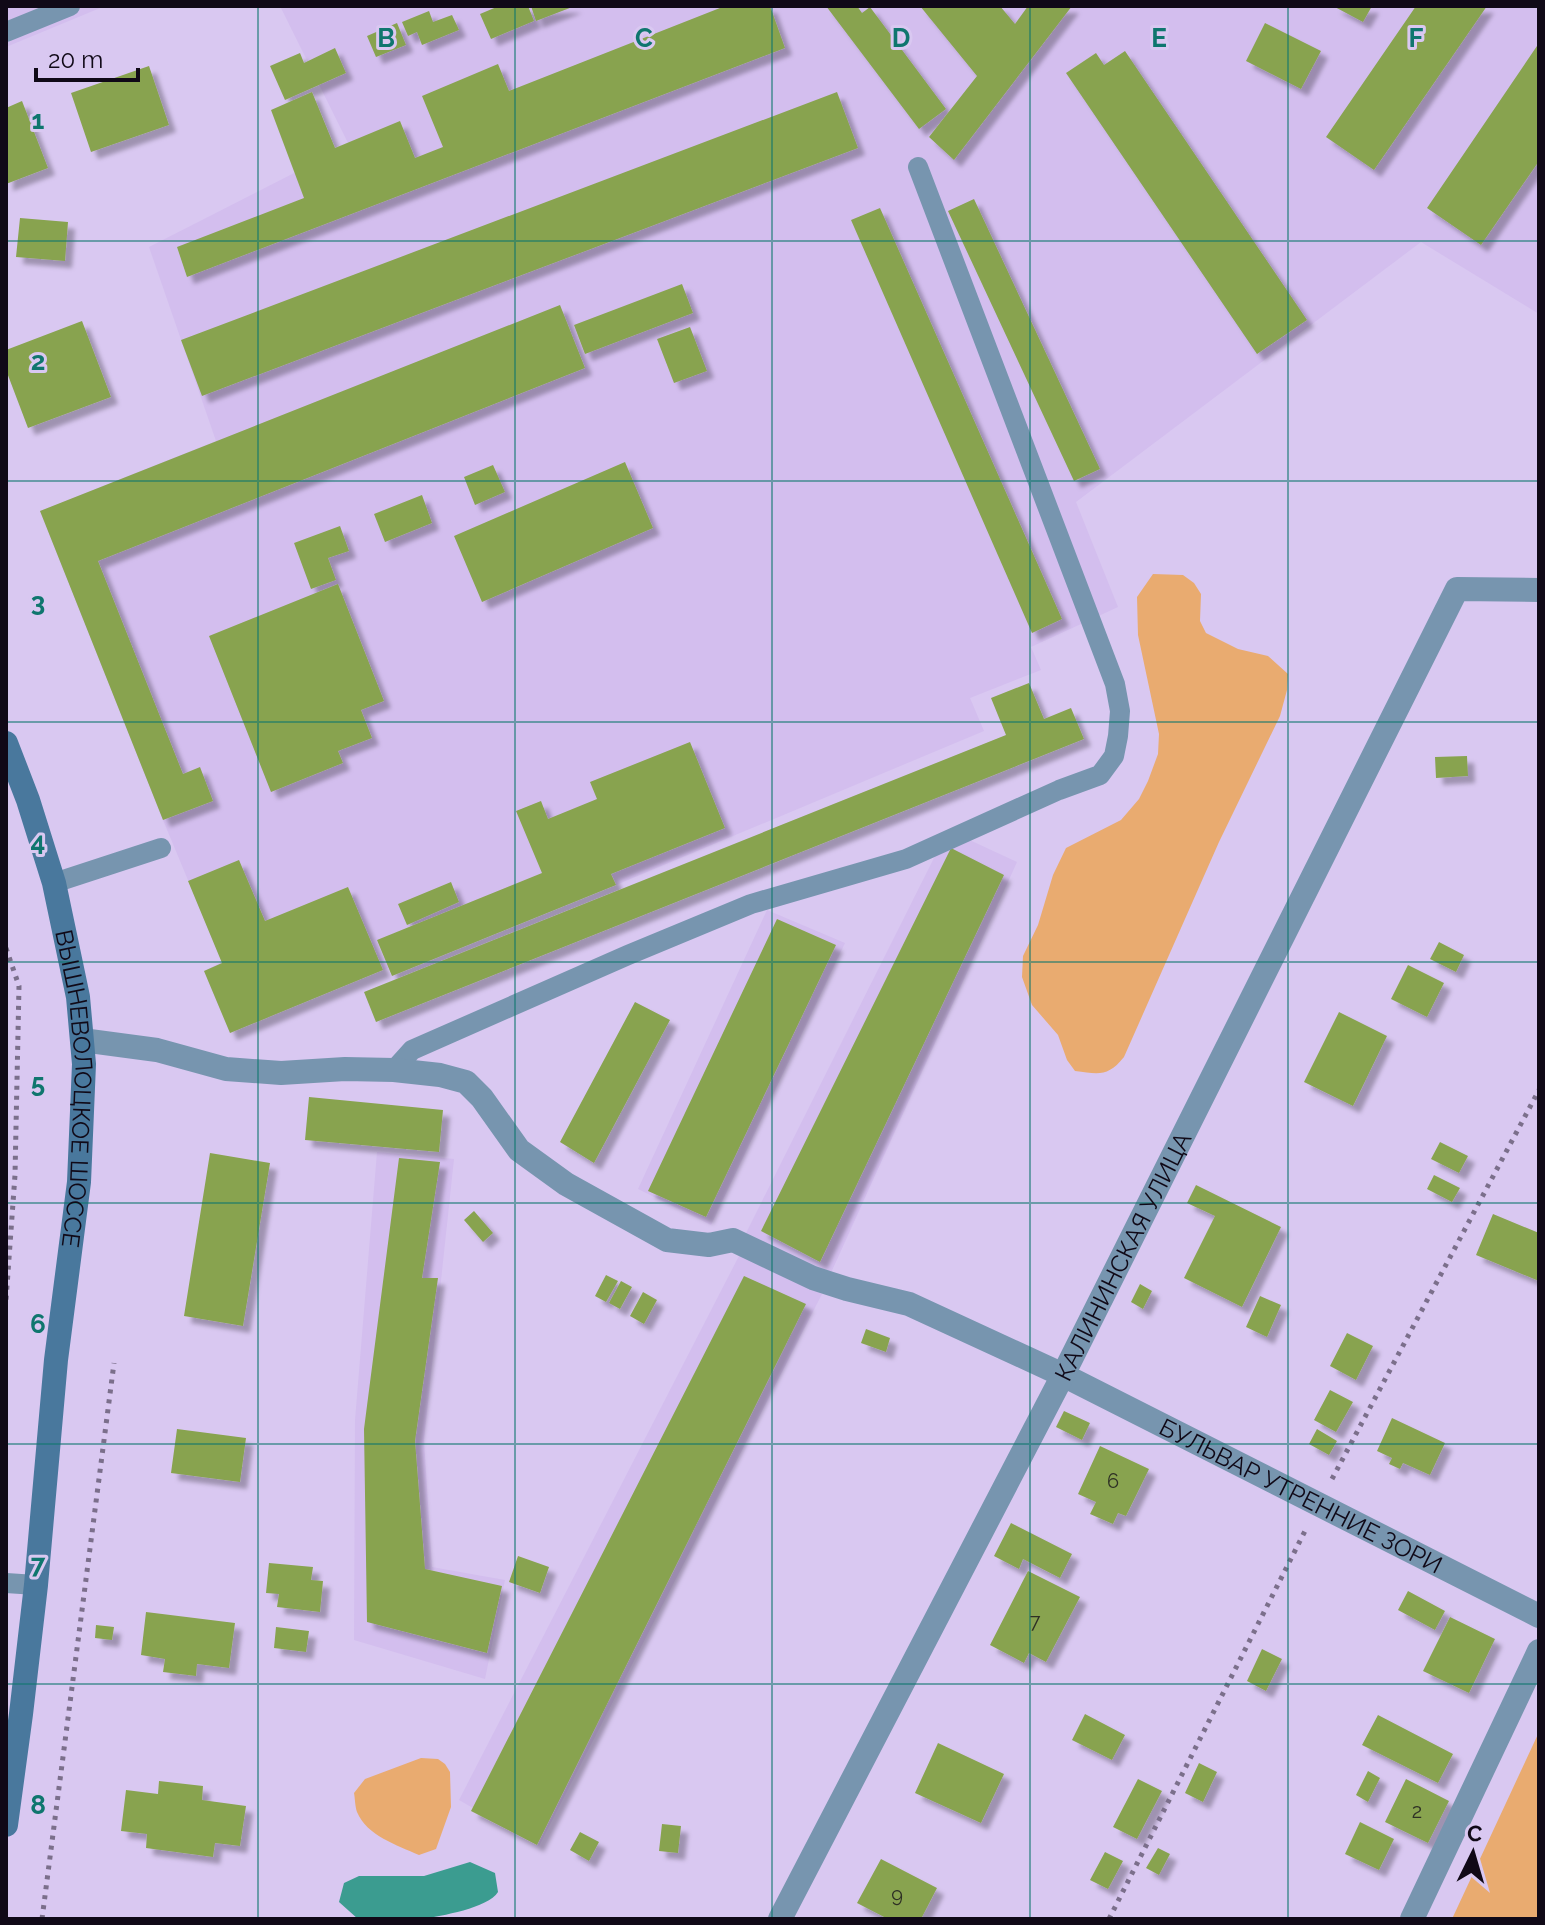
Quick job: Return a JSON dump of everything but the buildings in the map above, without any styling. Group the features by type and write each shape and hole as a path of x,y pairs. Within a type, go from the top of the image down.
{"main road":[{"name":"ВЫШНЕВОЛОЦКОЕ ШОССЕ","path":"6,743 54,883 78,997 84,1064 79,1182 56,1360 36,1585 6,1825"}],"street":[{"name":"КАЛИНИНСКАЯ УЛИЦА","path":"780,1919 1063,1375 1457,589 1539,590"},
{"name":"БУЛЬВАР УТРЕННИЕ ЗОРИ","path":"82,1040 157,1050 226,1069 281,1073 394,1070 440,1075 466,1082 482,1098 519,1150 566,1184 667,1240 709,1245 733,1240 813,1278 909,1304 1063,1375 1539,1616"},
{"path":"1412,1919 1539,1651"}],"lane":[{"path":"6,32 70,6"},
{"path":"394,1070 412,1050 628,955 751,904 906,859 1059,790 1100,775 1114,756 1120,711 1115,684 918,167"},
{"path":"54,883 161,848"},
{"path":"6,1583 36,1585"}],"path":[{"path":"6,948 19,986 15,1175 6,1300"},
{"path":"42,1919 114,1363"}],"shaded area":[{"path":"6,6 105,6 6,47"},
{"path":"280,6 1539,6 1539,314 1421,242 1076,502 1118,607 1031,647 1041,670 970,698 984,731 616,885 388,968 230,1033 204,971 222,962 40,511 216,441 149,247 349,145"},
{"path":"1153,574 1183,575 1194,583 1201,594 1200,621 1206,633 1238,649 1268,656 1288,674 1287,690 1280,716 1219,842 1124,1057 1113,1068 1102,1073 1075,1071 1067,1060 1058,1035 1032,1005 1022,977 1023,956 1038,925 1053,875 1066,848 1121,820 1139,799 1158,754 1159,734 1138,635 1137,597"},
{"path":"948,830 1017,862 830,1275 745,1235"},
{"path":"767,910 845,943 711,1225 638,1189"},
{"path":"377,1152 454,1159 424,1440 432,1567 505,1580 485,1679 354,1640 355,1420"},
{"path":"741,1252 822,1294 539,1846 459,1800"},
{"path":"1539,1732 1539,1919 1452,1919"},
{"path":"421,1758 438,1759 450,1772 451,1807 436,1849 419,1855 375,1834 357,1812 354,1793 365,1779"},
{"path":"470,1862 495,1873 498,1892 485,1903 463,1910 414,1920 358,1919 339,1902 344,1883 359,1876 424,1876"}]}
